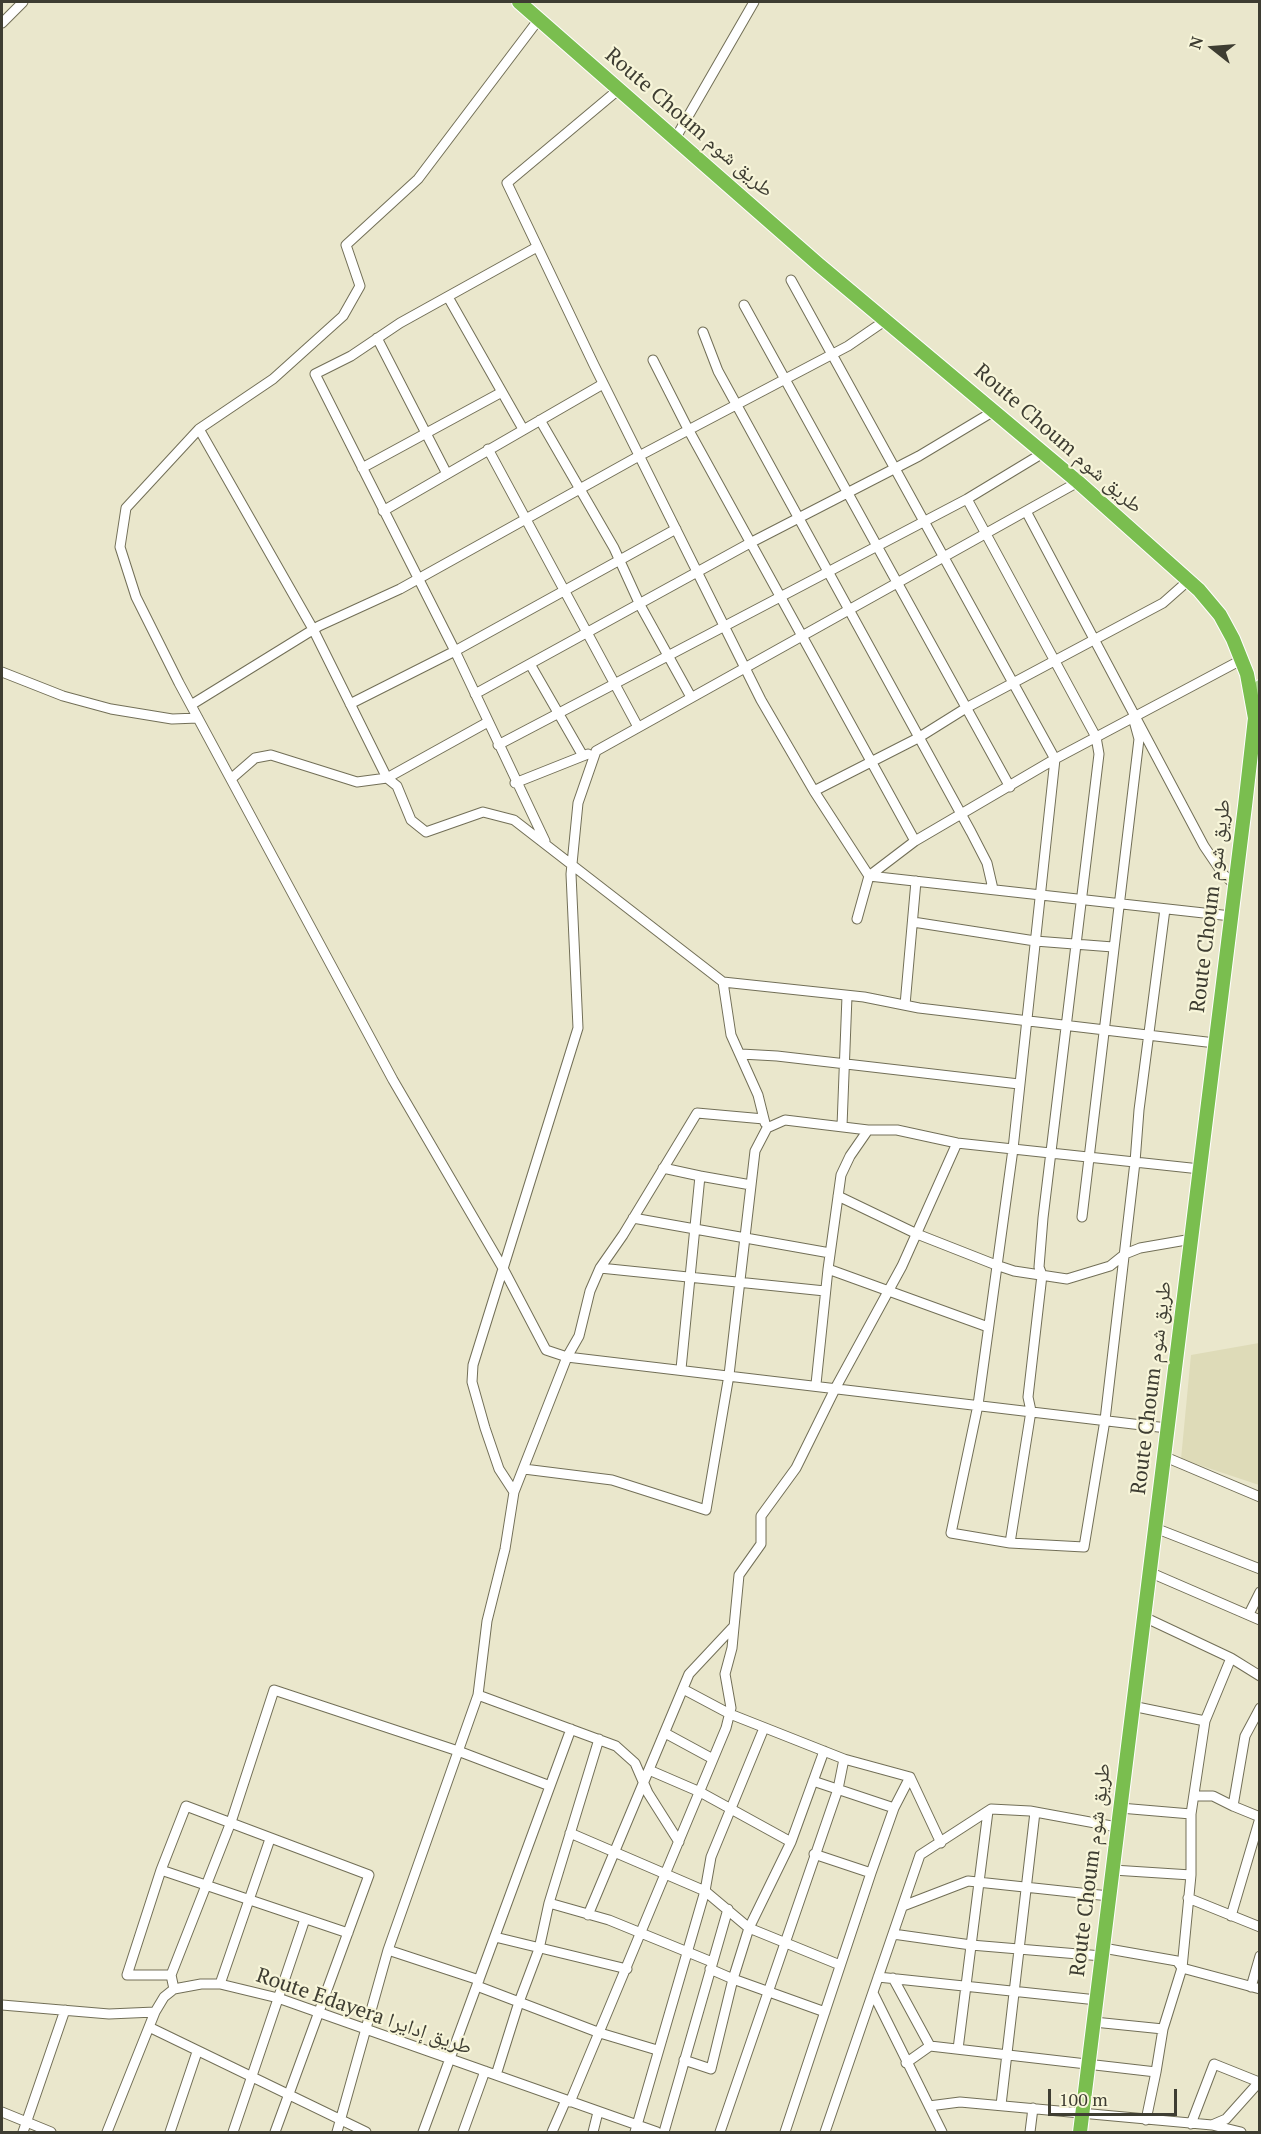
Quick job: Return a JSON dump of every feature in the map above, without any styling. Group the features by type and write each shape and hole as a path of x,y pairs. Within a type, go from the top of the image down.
{"highway":[{"name":"Route Choum طريق شوم","path":"519,2 618,90 1078,482 1189,580 1220,615 1243,659 1255,718 1080,2133"}],"main road":[{"path":"1255,718 1260,686"}],"street":[{"path":"2,23 23,2"},
{"path":"675,139 754,2"},
{"path":"539,19 418,179 346,245 360,286 343,316 273,379 199,429 126,508 120,547 136,597 191,705 393,1080 504,1270 546,1350 567,1357 816,1384 1167,1428"},
{"path":"618,90 507,183 603,384 745,667 814,791 869,876"},
{"path":"537,247 315,374 455,651 515,783 546,844"},
{"path":"791,280 1055,759 1012,1149 978,1405 951,1533 1010,1543 1084,1547 1105,1420 1136,1162 1139,1110 1165,909"},
{"path":"448,297 523,429"},
{"path":"744,305 1010,787"},
{"path":"191,705 314,629 419,578 688,429 786,380 848,346 886,320"},
{"path":"703,332 718,370 736,404 987,863 993,889"},
{"path":"377,338 447,474"},
{"path":"653,360 750,543 915,841"},
{"path":"383,511 603,384"},
{"path":"362,468 502,392"},
{"path":"475,694 750,543 849,494 994,411"},
{"path":"540,420 620,560 640,605 691,697"},
{"path":"199,429 314,629 387,778 397,786 411,820 426,832 483,812 514,820 723,982 1215,1043"},
{"path":"488,449 638,727"},
{"path":"498,745 829,573 967,499 1043,453"},
{"path":"515,783 596,751 944,555 1027,513 1078,482"},
{"path":"967,499 1053,662 1096,737 1099,754 1039,1267 1042,1275 1028,1397 1031,1411 1010,1543"},
{"path":"1027,513 1133,717 1153,747 1204,846 1223,874 1235,885"},
{"path":"350,704 455,651 676,529"},
{"path":"814,791 918,738 966,708 1163,603 1189,580"},
{"path":"857,919 869,876 915,841 1055,759 1243,659"},
{"path":"530,664 583,756"},
{"path":"2,672 63,696 111,709 172,719 198,718"},
{"path":"1082,1217 1139,739 1133,717"},
{"path":"232,778 255,758 271,755 357,782 387,778 488,722"},
{"path":"514,1492 500,1469 472,1382 473,1365 578,1028 572,863 578,803 596,751"},
{"path":"869,876 1231,916"},
{"path":"905,1005 916,881"},
{"path":"913,922 1035,941 1113,948"},
{"path":"524,1469 612,1480 706,1510 729,1375 755,1151 766,1124 758,1095 731,1035 723,982"},
{"path":"842,1126 847,996"},
{"path":"741,1054 846,1063 1019,1084"},
{"path":"337,2133 388,1950 478,1695 487,1621 505,1549 514,1492 567,1357 579,1336 590,1291 600,1268 697,1113 766,1124 785,1120 868,1130 897,1130 957,1143 1200,1169"},
{"path":"816,1384 825,1291 838,1196 846,1166 868,1130"},
{"path":"552,2133 600,2033 730,1714 725,1674 734,1626 739,1575 761,1544 761,1516 796,1468 836,1387 889,1291 957,1143"},
{"path":"663,1168 751,1185"},
{"path":"681,1369 700,1176"},
{"path":"838,1196 916,1234 996,1265 1067,1279 1110,1266 1125,1254 1192,1239"},
{"path":"633,1218 694,1227 830,1253"},
{"path":"600,1268 825,1291"},
{"path":"828,1269 988,1327"},
{"path":"1163,1456 1260,1497"},
{"path":"1155,1528 1260,1569"},
{"path":"1149,1572 1260,1620"},
{"path":"1249,1614 1260,1592"},
{"path":"1144,1617 1231,1658 1260,1676"},
{"path":"588,1916 689,1674 734,1626"},
{"path":"1146,2120 1163,2029 1182,1968 1191,1875 1191,1814 1205,1721 1231,1658"},
{"path":"683,1689 730,1714 764,1728 844,1759 910,1777 941,1843"},
{"path":"107,2133 155,2013 164,1998 174,1989 171,1974 231,1822 274,1690 458,1750 550,1786"},
{"path":"478,1695 616,1746 635,1763 668,1828 679,1842"},
{"path":"1132,1706 1205,1721"},
{"path":"1233,1806 1245,1736 1260,1708"},
{"path":"636,2129 705,1890 711,1857 764,1728"},
{"path":"423,2133 571,1729"},
{"path":"665,1733 713,1759"},
{"path":"496,2075 519,2002 539,1949 549,1903 599,1739"},
{"path":"684,2060 711,2069 733,1979 749,1928 791,1842 824,1751"},
{"path":"720,2133 838,1789 844,1759"},
{"path":"649,1770 700,1792 791,1842"},
{"path":"785,2133 871,1873 894,1808 910,1777"},
{"path":"813,1781 894,1808"},
{"path":"1195,1796 1213,1796 1260,1817 1231,1916"},
{"path":"171,1974 127,1975 161,1870 186,1806 369,1875 318,2011 276,2133"},
{"path":"1120,1808 1191,1814"},
{"path":"825,2133 921,1855 991,1809 1035,1812 1118,1827"},
{"path":"958,2049 988,1811"},
{"path":"1001,2105 1035,1812"},
{"path":"570,1833 667,1872 705,1890 749,1928 840,1965"},
{"path":"220,1984 270,1839"},
{"path":"814,1854 871,1873"},
{"path":"161,1870 348,1933"},
{"path":"1113,1870 1191,1875"},
{"path":"903,1906 968,1881 1109,1896"},
{"path":"1188,1898 1260,1927"},
{"path":"549,1903 588,1916 609,1920 687,1953 733,1979 825,2012"},
{"path":"664,2133 728,1909"},
{"path":"233,2133 305,1919"},
{"path":"893,1934 971,1945 1103,1952 1177,1961 1182,1968 1255,1988 1260,1956"},
{"path":"495,1937 627,1969"},
{"path":"388,1950 478,1983 519,2002 600,2033 657,2050"},
{"path":"879,1977 1097,2000"},
{"path":"893,1978 930,2046"},
{"name":"Route Edayera طريق إدايرا","path":"174,1989 201,1984 220,1984 278,1998 568,2101 636,2129 657,2133"},
{"path":"873,1993 942,2133"},
{"path":"2,2005 109,2014 155,2013"},
{"path":"25,2128 65,2010"},
{"path":"1094,2022 1163,2029"},
{"path":"149,2027 251,2079 366,2133"},
{"path":"906,2063 930,2046 1156,2072"},
{"path":"170,2133 197,2052"},
{"path":"1191,2124 1215,2064 1259,2081 1226,2119 1212,2125"},
{"path":"463,2133 485,2071"},
{"path":"929,2106 960,2102 1082,2112 1212,2125 1241,2133"},
{"path":"1030,2133 1033,2108"},
{"path":"2,2112 25,2128 51,2133"},
{"path":"593,2133 598,2112"}],"shaded area":[{"path":"1260,1343 1259,1485 1181,1459 1191,1355"}]}
